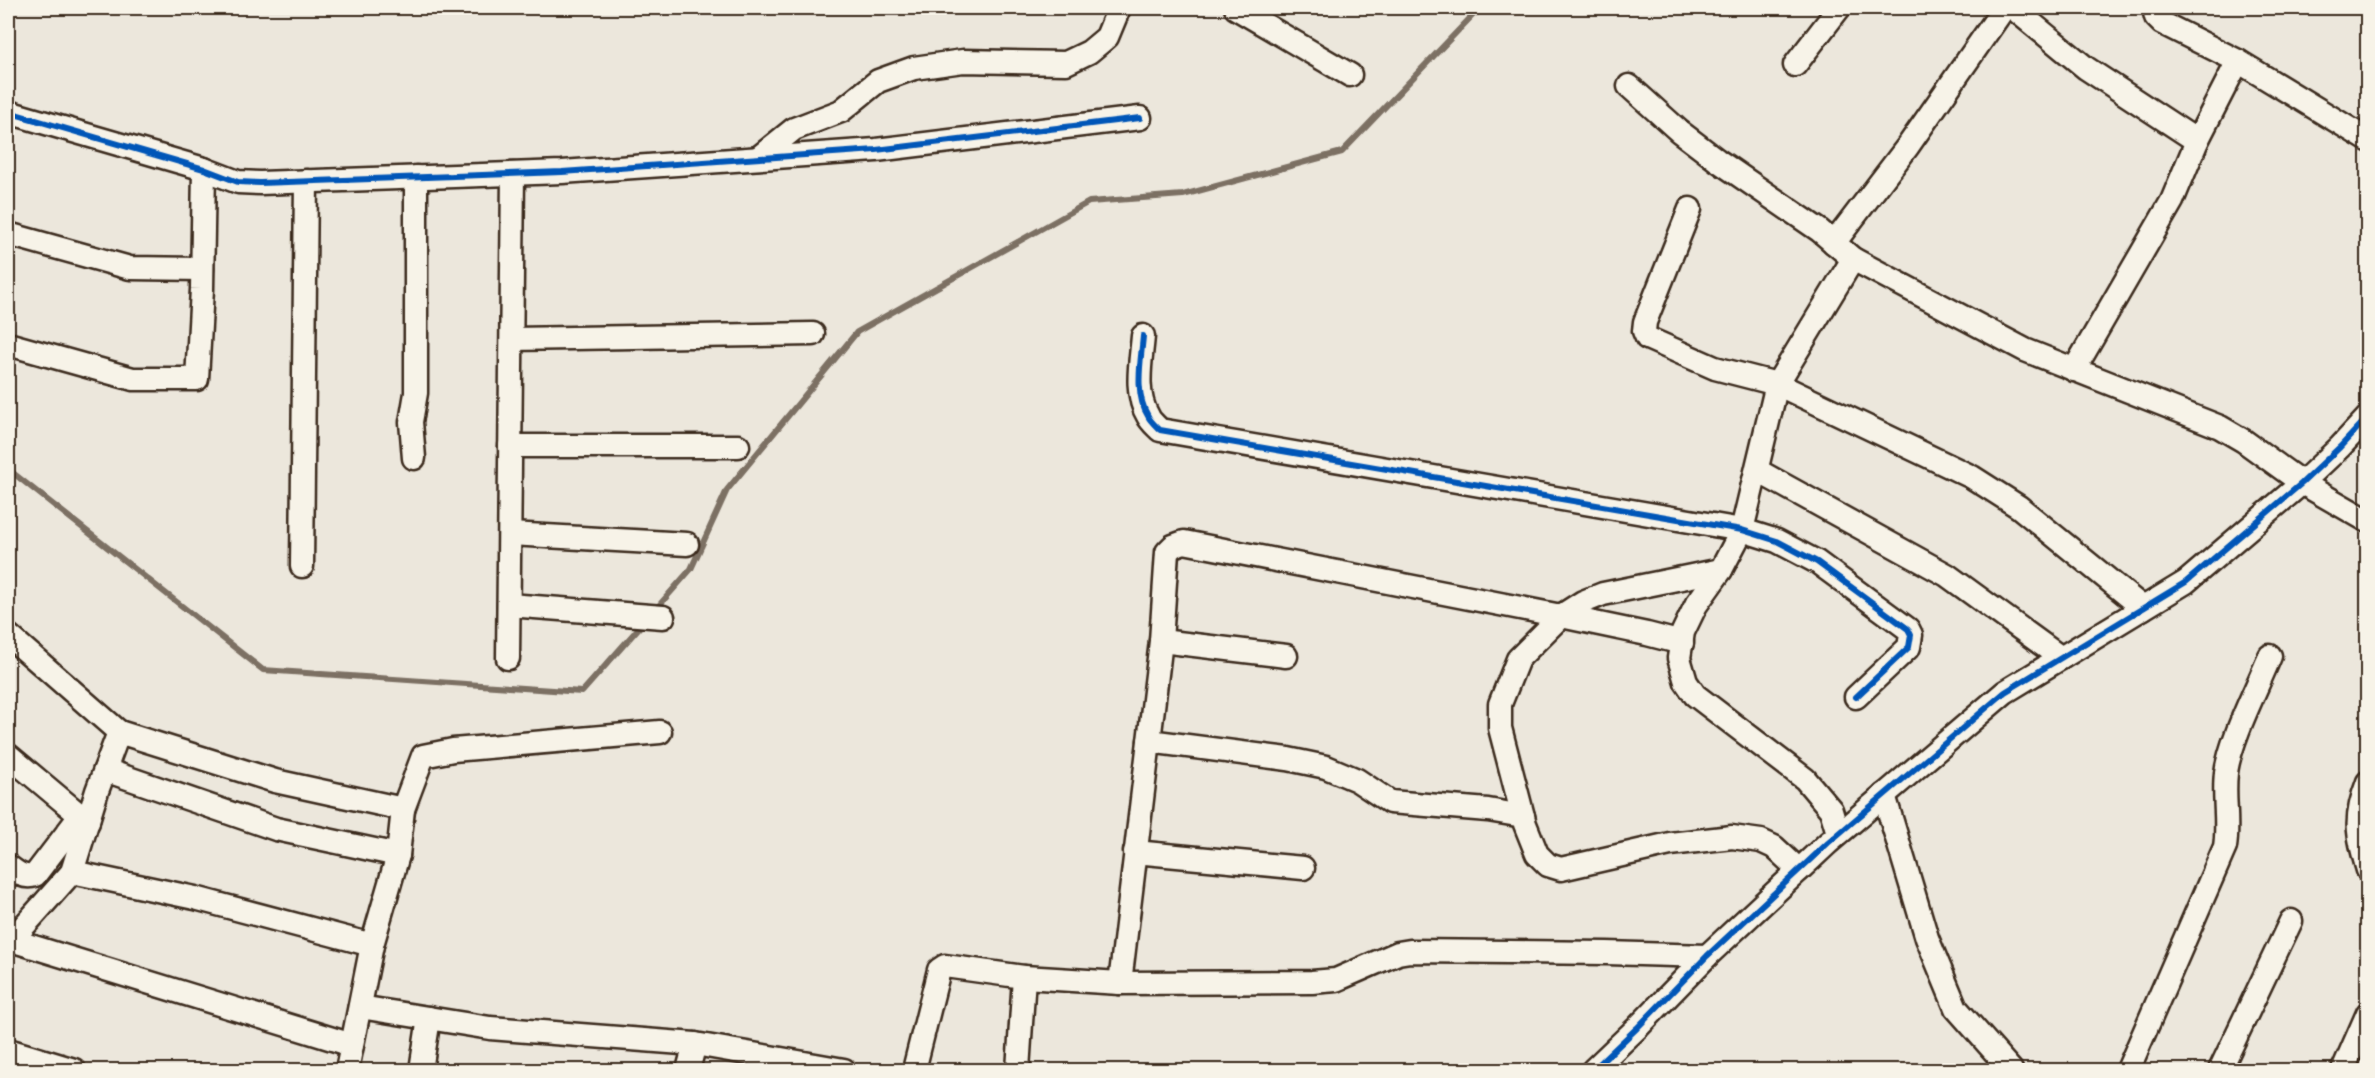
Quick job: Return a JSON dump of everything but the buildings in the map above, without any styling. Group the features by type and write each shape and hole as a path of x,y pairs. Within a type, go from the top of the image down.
{"street":[{"path":"759,158 794,129 841,111 878,81 914,68 963,61 1066,63 1089,52 1107,37 1119,8"},
{"path":"1236,8 1350,75"},
{"path":"1795,65 1839,8"},
{"path":"1834,243 1908,146 2004,8"},
{"path":"2013,8 2086,68 2197,141"},
{"path":"2154,8 2156,17 2162,23 2238,61 2367,141"},
{"path":"2074,370 2172,201 2197,141 2238,61"},
{"path":"1629,86 1679,131 1819,230 1853,259 2025,350 2220,428 2244,441 2302,483 2367,521"},
{"path":"8,112 204,169 238,182 513,174 876,150 1140,118"},
{"path":"8,344 134,379 197,379 204,169"},
{"path":"508,658 513,174"},
{"path":"414,458 411,422 416,393 416,177"},
{"path":"302,566 306,181"},
{"path":"1690,209 1645,322 1644,331 1647,338 1715,368 1777,384 1992,488 2019,507 2142,608"},
{"path":"8,234 130,268 202,269"},
{"path":"1838,834 1831,810 1805,779 1695,695 1686,682 1680,658 1683,632 1696,604 1721,570 1742,530 1758,471 1777,384 1853,259"},
{"path":"512,339 813,334"},
{"path":"1143,336 1140,379 1142,399 1148,416 1160,430 1742,530 1777,541 1817,562 1908,629 1911,635 1909,647 1856,697"},
{"path":"1593,1071 1707,956 1838,834 2005,692 2186,582 2302,483 2340,447 2367,417"},
{"path":"510,446 738,446"},
{"path":"1758,471 1947,575 2061,658"},
{"path":"510,534 687,544"},
{"path":"1120,983 1161,641 1167,552 1173,546 1184,542 1561,616 1682,643"},
{"path":"1721,570 1603,594 1583,602 1561,616 1518,659 1500,704 1500,728 1523,816 1537,854 1548,865 1561,868 1670,844 1732,837 1761,841 1774,847 1799,870"},
{"path":"509,605 663,617"},
{"path":"8,635 119,732 275,781 404,809"},
{"path":"1161,641 1286,656"},
{"path":"2128,1071 2225,847 2228,832 2226,773 2230,752 2270,656"},
{"path":"119,732 84,819 72,872 9,942 352,1045"},
{"path":"347,1071 372,945 398,855 404,809 423,756 453,750 660,732"},
{"path":"1149,741 1288,759 1326,768 1356,780 1390,802 1488,810 1523,816"},
{"path":"8,755 84,819"},
{"path":"105,770 276,829 398,855"},
{"path":"2367,782 2358,808 2358,836 2367,870"},
{"path":"1884,795 1927,938 1956,1008 2011,1071"},
{"path":"8,866 19,874 29,877 35,875 84,819"},
{"path":"1135,852 1302,868"},
{"path":"72,872 195,898 372,945"},
{"path":"2220,1071 2291,921"},
{"path":"914,1071 939,970 949,966 1024,977 1120,983 1312,982 1336,980 1398,953 1420,951 1707,956"},
{"path":"1018,1071 1024,977"},
{"path":"360,1007 490,1028 695,1044 844,1071"},
{"path":"2343,1071 2367,1013"},
{"path":"421,1071 429,1018"},
{"path":"688,1071 695,1044"},
{"path":"8,1050 74,1071"}],"waterway":[{"path":"655,610 691,569 727,490 857,332 1089,202 1183,195 1342,152 1473,15 1484,8"},
{"path":"8,469 263,670 582,692 644,622"}],"cycle path":[{"path":"8,112 204,169 238,182 260,183 562,172 876,150 1140,118"},
{"path":"1143,336 1141,397 1149,418 1160,430 1742,530 1777,541 1817,562 1908,629 1911,635 1909,647 1856,697"},
{"path":"1593,1070 1707,956 1828,843 2005,692 2186,582 2302,483 2368,417"}]}
